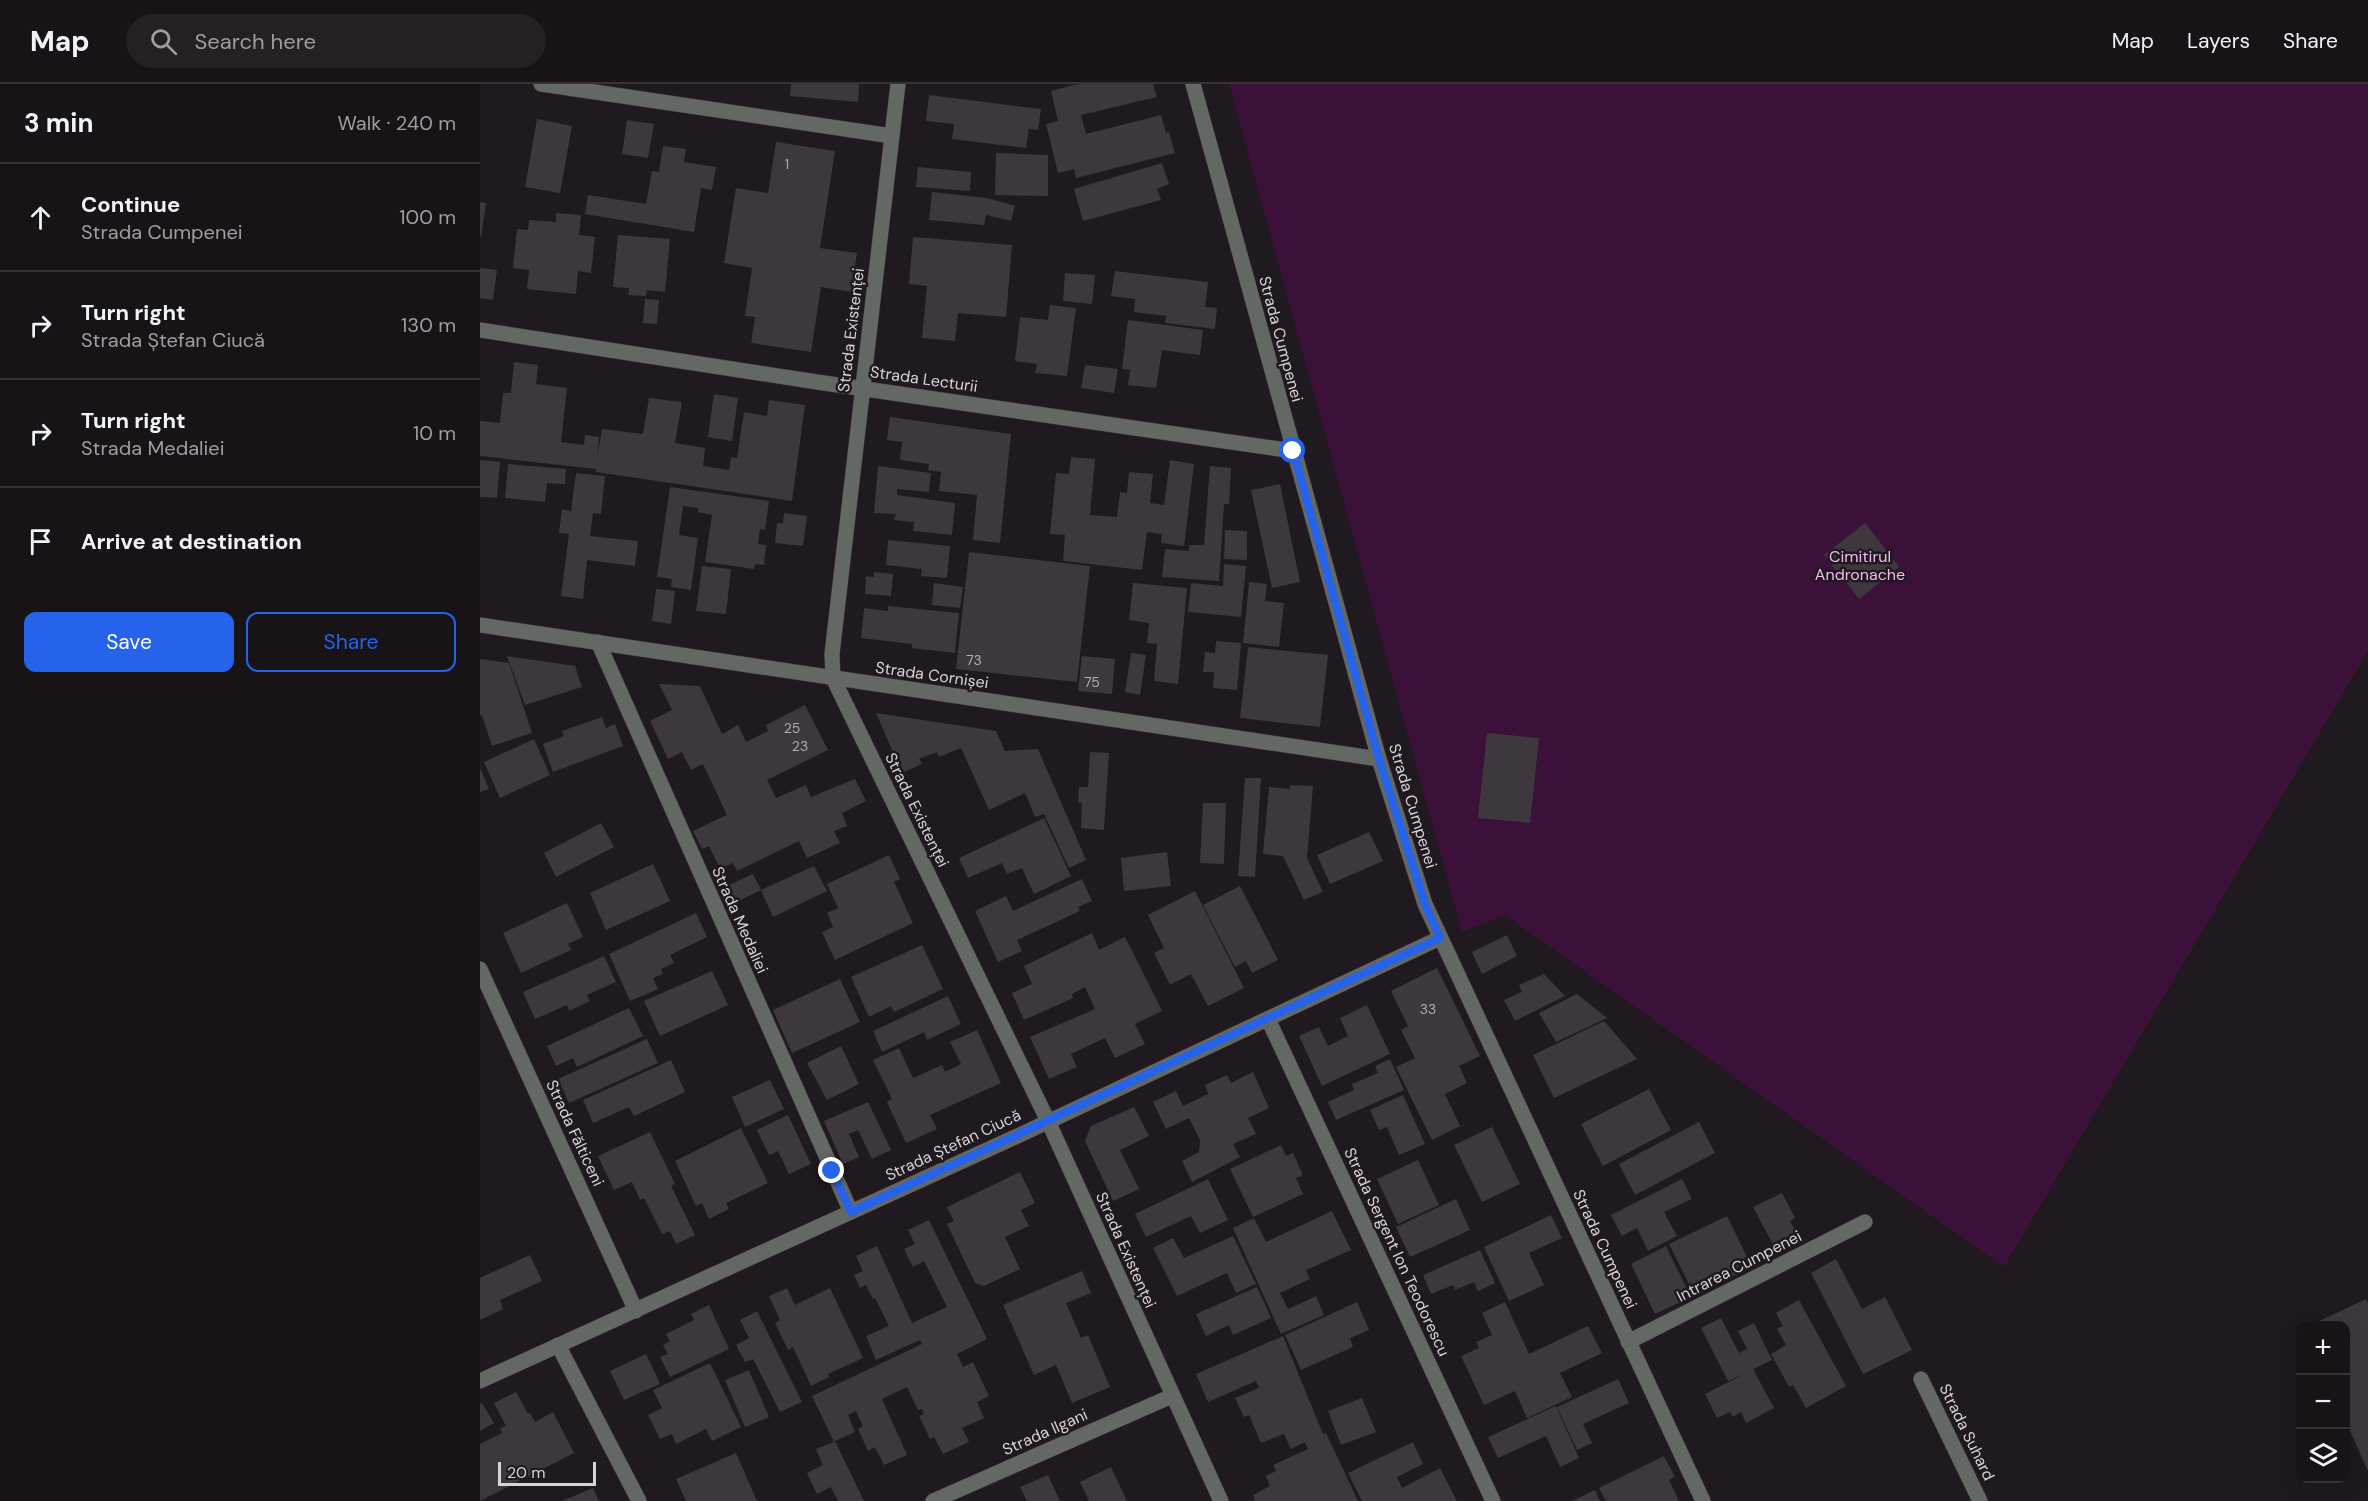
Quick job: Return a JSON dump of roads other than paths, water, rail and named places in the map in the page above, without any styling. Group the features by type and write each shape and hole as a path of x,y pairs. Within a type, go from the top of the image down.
{"street":[{"path":"541,84 892,136"},
{"name":"Strada Existenței","path":"898,84 833,645 833,678 1048,1121 1221,1501"},
{"name":"Strada Cumpenei","path":"1193,84 1379,759 1425,904 1703,1501"},
{"name":"Strada Lecturii","path":"480,330 1293,451"},
{"name":"Strada Cornișei","path":"480,625 1379,759"},
{"name":"Strada Medaliei","path":"598,642 851,1212"},
{"name":"Strada Ștefan Ciucă","path":"480,1381 851,1212 1440,938"},
{"name":"Strada Fălticeni","path":"480,969 636,1311"},
{"name":"Strada Sergent Ion Teodorescu","path":"1269,1019 1493,1501"},
{"name":"Intrarea Cumpenei","path":"1628,1342 1865,1222"},
{"path":"558,1346 639,1501"},
{"name":"Strada Suhard","path":"1921,1379 1980,1501"},
{"name":"Strada Ilgani","path":"933,1501 1172,1396"}],"park label":[{"name":"Cimitirul Andronache","path":"1860,565"}]}
